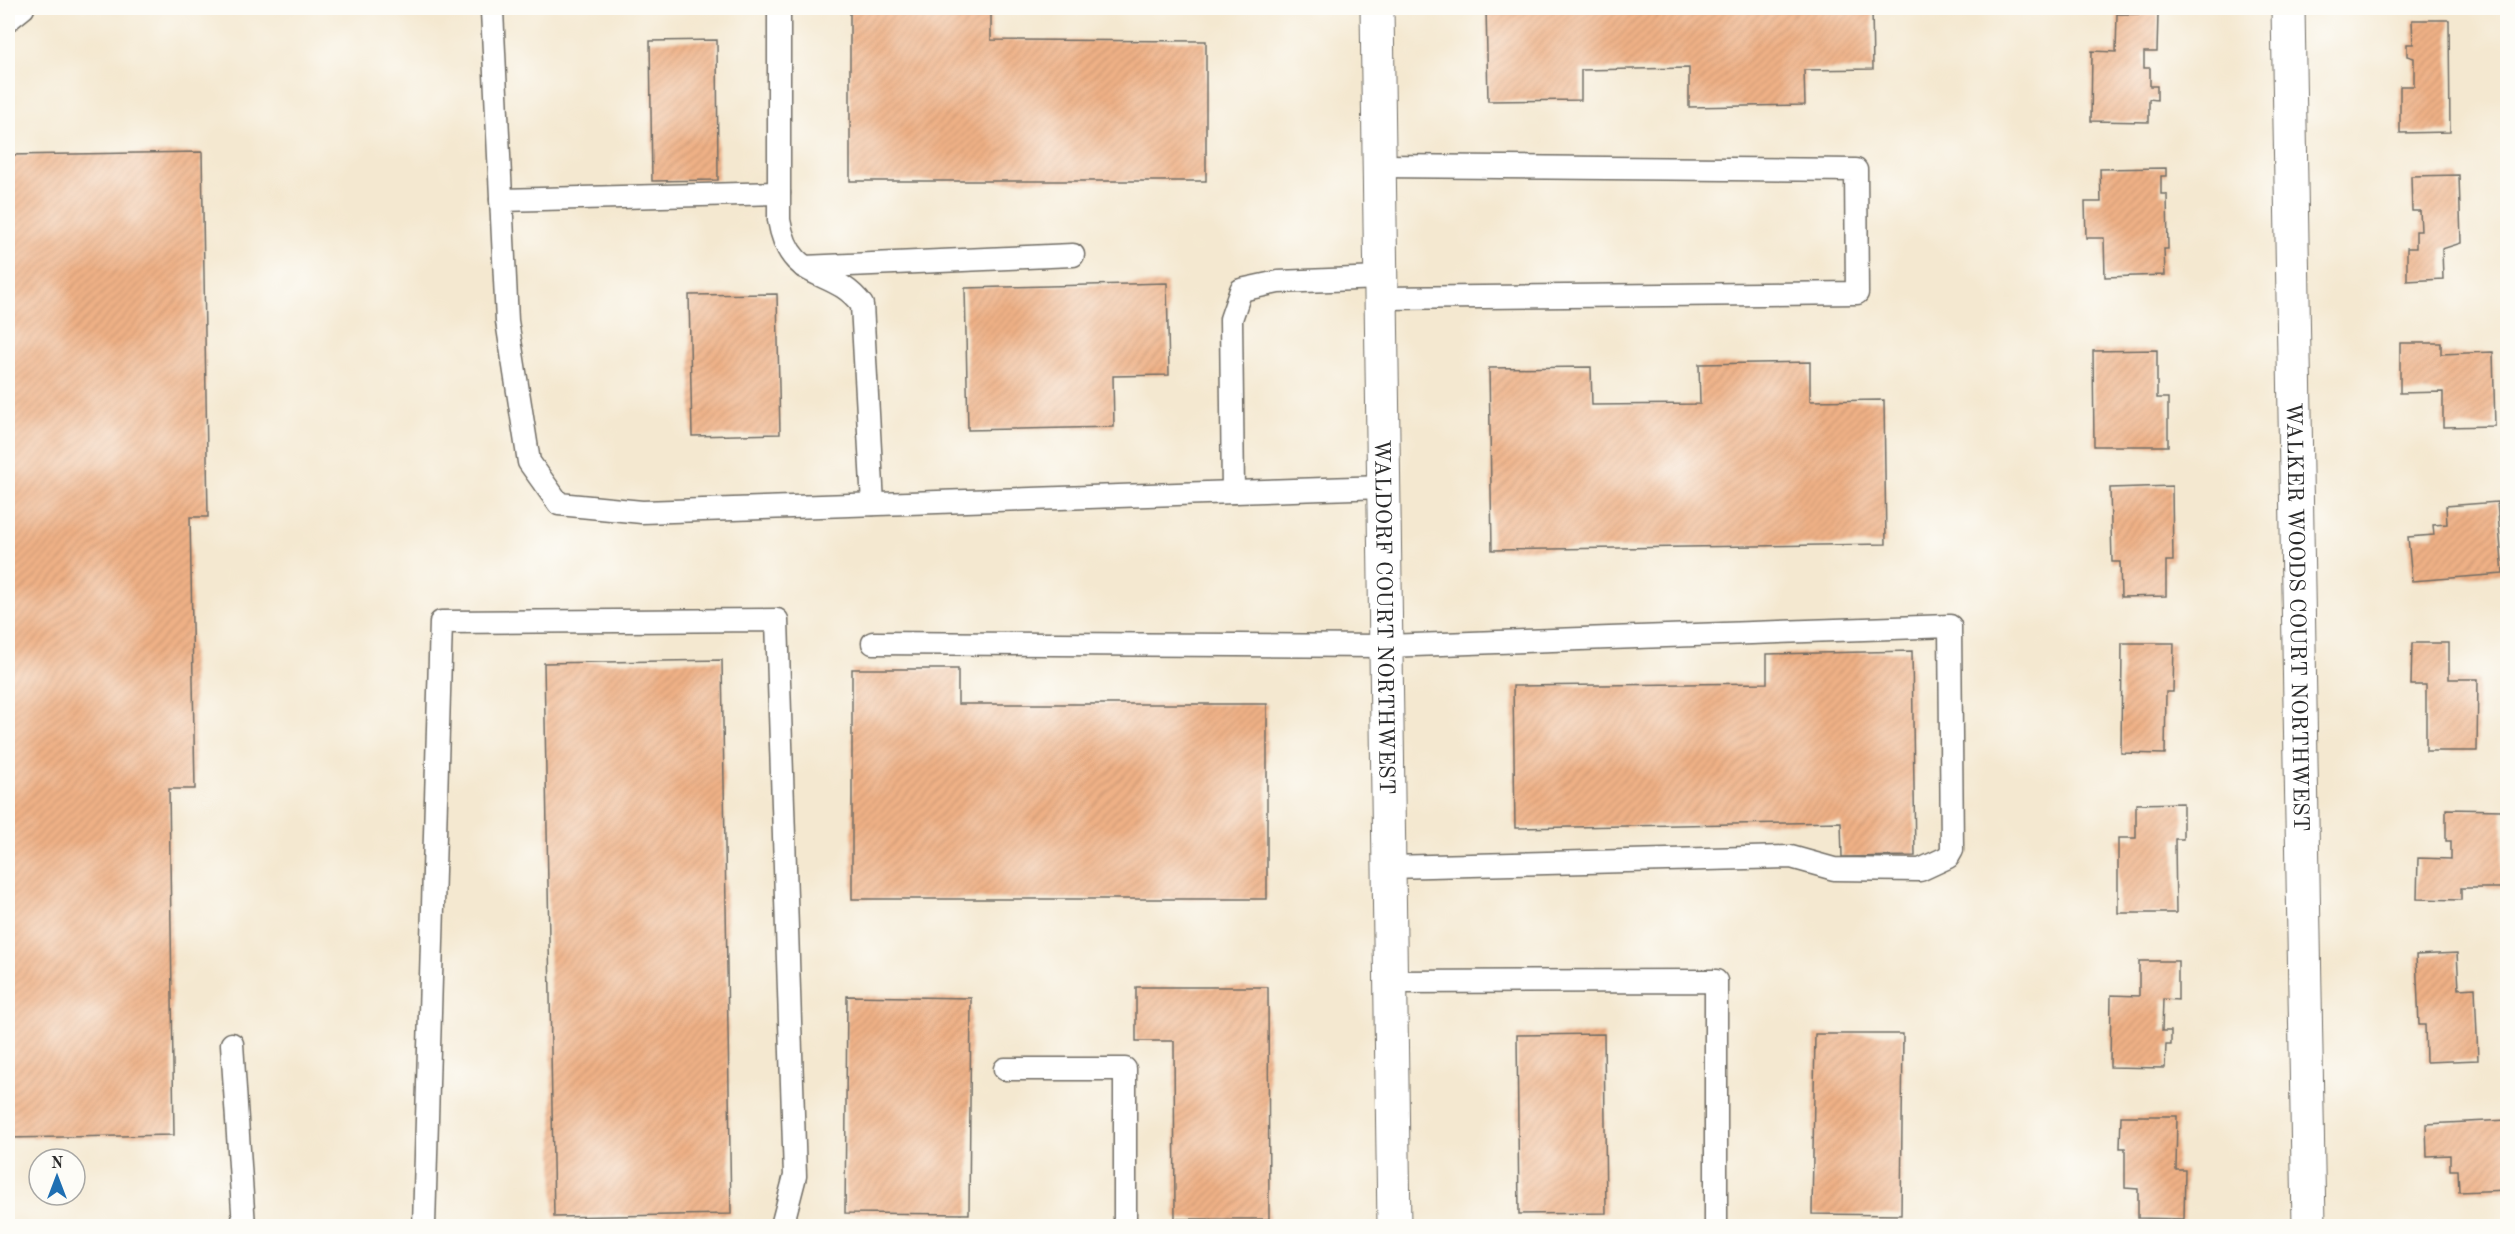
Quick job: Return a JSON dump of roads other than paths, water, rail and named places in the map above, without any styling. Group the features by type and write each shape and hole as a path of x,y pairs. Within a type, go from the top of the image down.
{"street":[{"name":"WALDORF COURT NORTHWEST","path":"1377,8 1394,1227"},
{"name":"WALKER WOODS COURT NORTHWEST","path":"2288,8 2309,1227"}],"lane":[{"path":"8,20 22,8"},
{"path":"494,8 492,11 507,321 530,462 559,504 642,512 1384,487"},
{"path":"779,8 779,220 788,251 804,267 856,296 862,305 873,504"},
{"path":"1233,492 1230,319 1241,290 1278,282 1381,288 1857,293 1856,170 1379,166"},
{"path":"501,200 779,193"},
{"path":"804,267 1073,255"},
{"path":"424,1227 441,622 777,620 795,1176 782,1227"},
{"path":"873,643 1386,646 1950,626 1952,850 1948,857 1920,870 1834,869 1791,857 1389,867"},
{"path":"1391,982 1716,981 1716,1227"},
{"path":"232,1044 244,1227"},
{"path":"1005,1069 1125,1069 1125,1227"}]}
